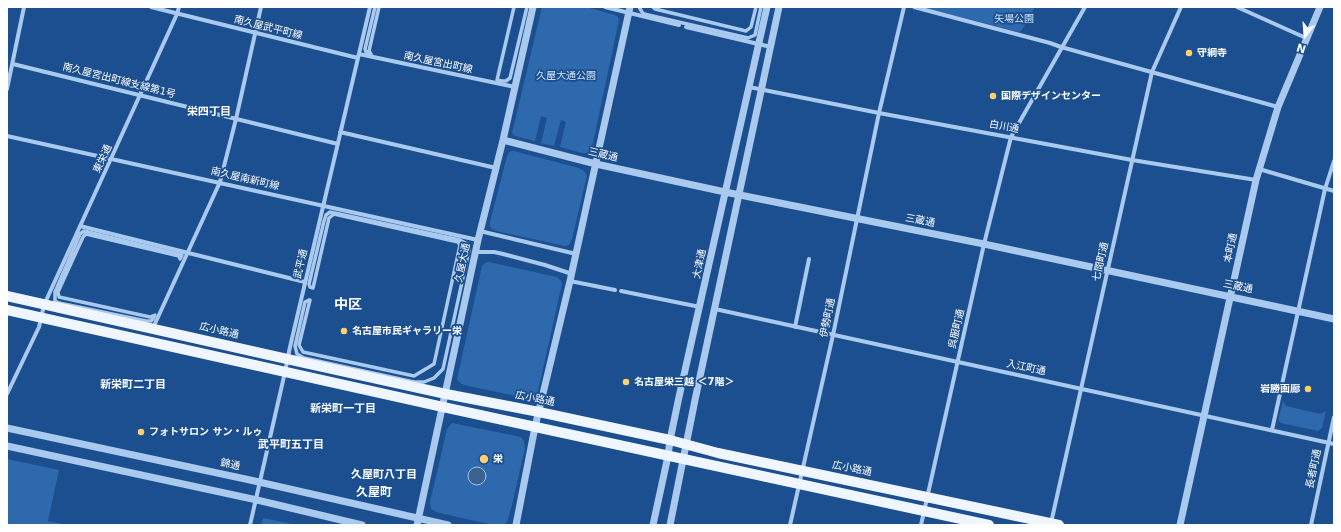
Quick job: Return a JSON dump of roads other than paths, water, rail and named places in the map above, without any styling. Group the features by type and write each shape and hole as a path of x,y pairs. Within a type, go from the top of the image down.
{"main road":[{"name":"広小路通","path":"7,296 446,394 670,440 686,445 802,471 928,496 1053,524"},
{"path":"7,310 443,407 989,525"}],"street":[{"path":"7,89 24,7"},
{"name":"南久屋武平町線","path":"150,7 254,33 358,56"},
{"name":"東栄通","path":"7,394 39,327 44,305 112,159 179,7"},
{"path":"152,328 220,182 236,119 261,7"},
{"name":"武平通","path":"250,525 257,500 287,359 370,7"},
{"path":"375,7 365,50 371,54 369,51 379,7"},
{"path":"514,7 497,80 502,81 506,81 510,78 527,7"},
{"name":"久屋大通","path":"418,522 480,231 503,140 533,7"},
{"path":"605,7 629,10 679,25"},
{"path":"639,7 644,14 748,38 755,35 761,7"},
{"path":"653,7 655,9 746,31 751,27 756,7"},
{"name":"大津通","path":"653,525 670,440 767,7"},
{"path":"670,525 696,392 715,310 779,7"},
{"name":"伊勢町通","path":"790,525 833,336 879,114 904,7"},
{"path":"914,7 1050,43 1278,107"},
{"name":"呉服町通","path":"921,525 984,244 1011,137 1085,7"},
{"name":"七間町通","path":"1053,524 1107,270 1152,72 1180,7"},
{"path":"1237,7 1306,38"},
{"name":"本町通","path":"1180,525 1256,180 1278,107 1320,7"},
{"path":"516,525 535,427 571,277 629,10"},
{"path":"686,27 771,47"},
{"name":"南久屋宮出町線","path":"358,56 515,87"},
{"name":"南久屋宮出町線支線第1号","path":"13,64 338,144"},
{"name":"白川通","path":"749,87 879,114 1132,160 1256,180"},
{"path":"340,132 496,168"},
{"name":"南久屋南新町線","path":"7,136 478,240"},
{"name":"三蔵通","path":"503,140 596,164 984,244 1334,319"},
{"path":"1272,430 1325,189 1334,161"},
{"path":"1259,169 1334,191"},
{"path":"332,212 460,240 466,242 468,246 469,250 443,369 434,378 428,381 414,382 299,356 294,346 305,302 310,300 299,345 303,352 414,376 434,364 460,245 458,242 334,214 329,218 313,288 310,287 309,284 326,215 332,212"},
{"path":"80,226 305,282"},
{"path":"480,231 576,254"},
{"path":"82,232 182,255 180,259 179,256 86,234 83,237 58,292 59,297 150,317 155,315 151,321 146,321 59,303 55,300 54,292 82,232"},
{"path":"476,252 494,252 546,264 571,277 615,290"},
{"path":"795,327 809,259"},
{"path":"621,291 700,307"},
{"name":"入江町通","path":"715,310 1334,444"},
{"name":"長者町通","path":"1311,525 1334,417"},
{"name":"錦通","path":"7,428 260,482 418,522 448,525"},
{"path":"7,446 257,500 362,525"}],"place":[{"name":"守綱寺","path":"1189,53"},
{"name":"国際デザインセンター","path":"993,96"},
{"name":"名古屋市民ギャラリー栄","path":"344,331"},
{"name":"名古屋栄三越 ＜7階＞","path":"626,382"},
{"name":"岩勝画廊","path":"1308,389"},
{"name":"フォトサロン サン・ルゥ","path":"141,432"},
{"name":"栄","path":"484,459"}],"district":[{"name":"栄四丁目","path":"209,112"},
{"name":"中区","path":"348,305"},
{"name":"新栄町二丁目","path":"133,385"},
{"name":"新栄町一丁目","path":"343,409"},
{"name":"武平町五丁目","path":"291,445"},
{"name":"久屋町八丁目","path":"384,475"},
{"name":"久屋町","path":"374,493"}],"park label":[{"name":"矢場公園","path":"1014,19"},
{"name":"久屋大通公園","path":"566,76"}]}
